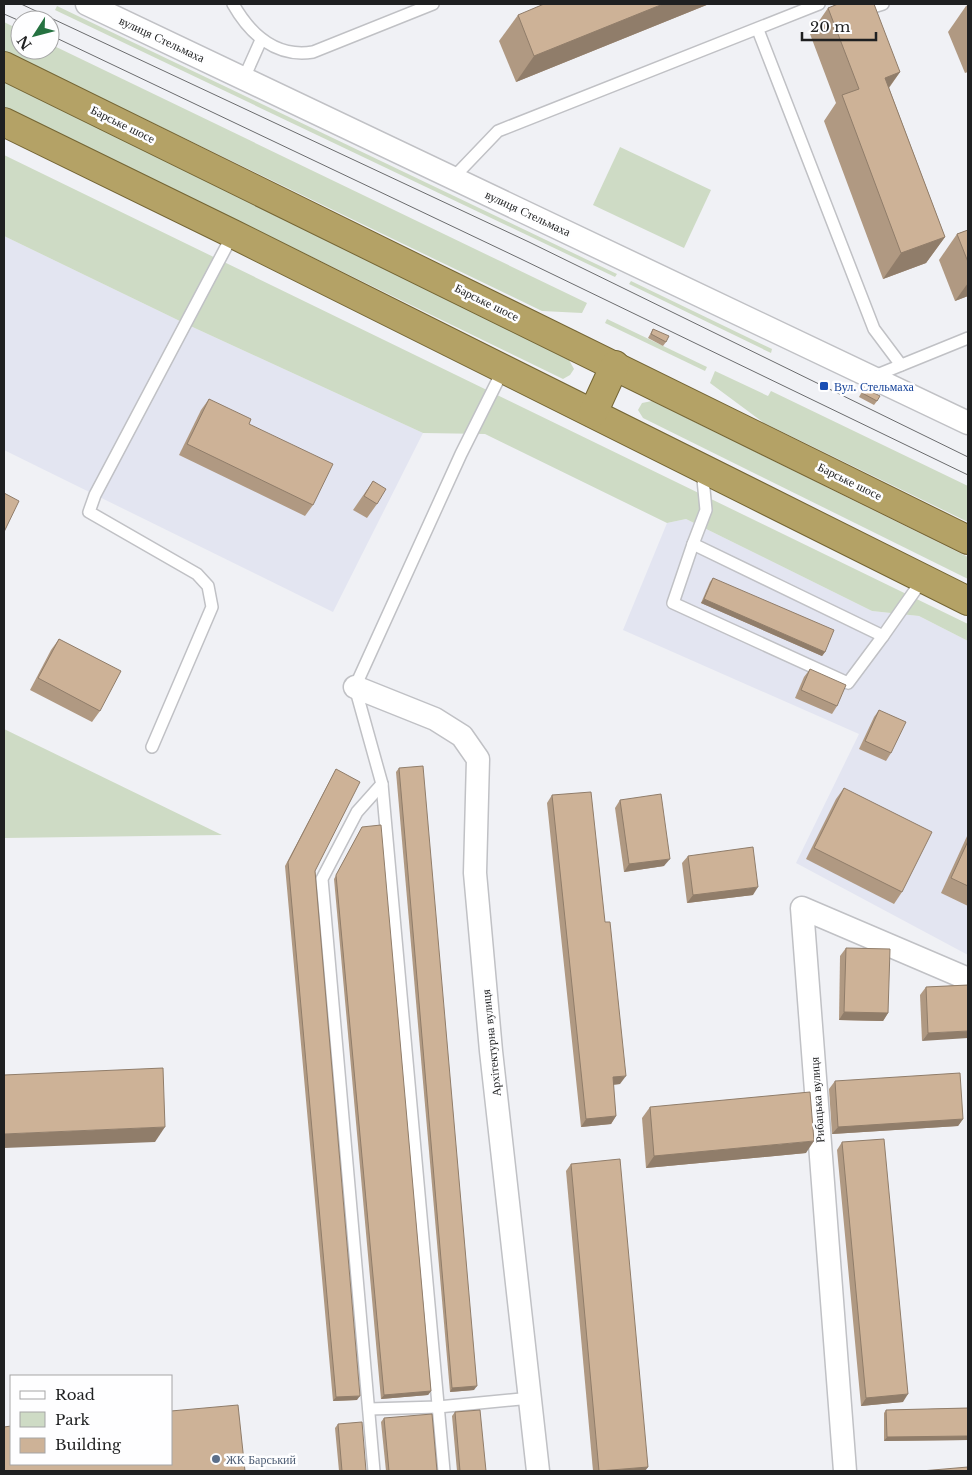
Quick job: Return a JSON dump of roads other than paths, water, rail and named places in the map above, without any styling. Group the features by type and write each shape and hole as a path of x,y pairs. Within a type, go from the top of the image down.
{"highway":[{"name":"Барське шосе","path":"4,66 968,540"},
{"path":"4,122 233,234 968,601"},
{"path":"593,413 615,365"}],"street":[{"name":"вулиця Стельмаха","path":"87,4 968,423"},
{"name":"Архітектурна вулиця","path":"355,687 435,719 462,736 478,759 475,873 491,1052 538,1471"},
{"name":"Рибацька вулиця","path":"845,1471 802,908 968,979"}],"lane":[{"path":"233,4 249,28 262,40 282,51 299,54 313,52 433,4"},
{"path":"453,178 498,131 758,30 819,4"},
{"path":"840,4 869,6 883,4"},
{"path":"758,30 874,329 901,365"},
{"path":"244,78 262,40"},
{"path":"152,747 212,607 208,586 197,574 89,512 95,495 233,234"},
{"path":"872,377 968,338"},
{"path":"444,1471 382,784 355,687 461,454 503,370"},
{"path":"701,468 706,510 673,603 848,683 923,579"},
{"path":"693,544 882,636"},
{"path":"374,1471 322,879 356,812 382,784"},
{"path":"368,1409 438,1407 531,1398"}],"tram line":[{"path":"21,4 529,242 968,457"},
{"path":"4,14 10,17"},
{"path":"60,40 521,259 968,475"}],"place":[{"name":"Вул. Стельмаха","path":"824,386"},
{"name":"ЖК Барський","path":"216,1459"}]}
